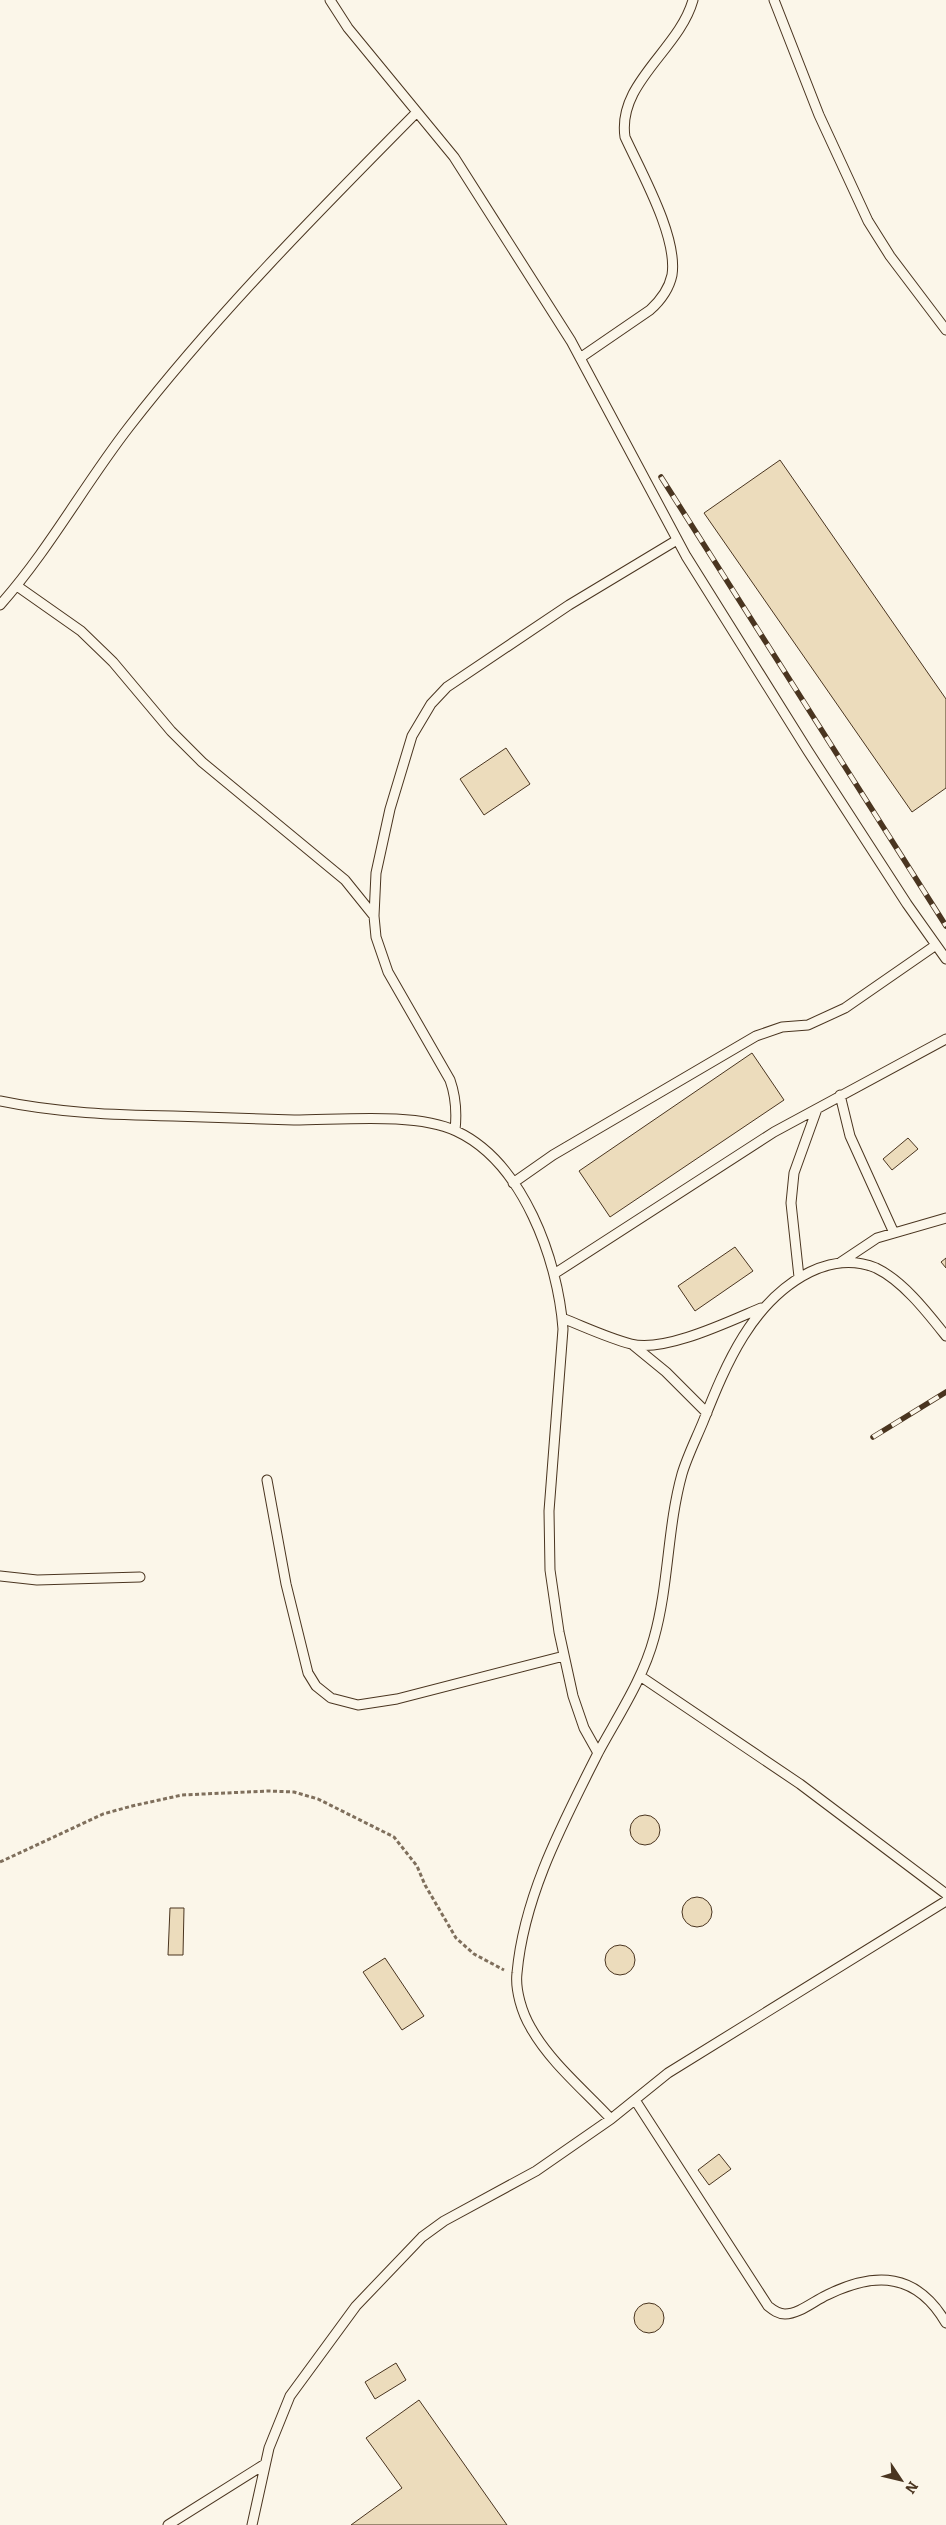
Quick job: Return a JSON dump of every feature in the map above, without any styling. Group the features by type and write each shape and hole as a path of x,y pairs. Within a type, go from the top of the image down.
{"lane":[{"path":"330,0 348,28 454,157 580,358 677,540 808,751 946,959"},
{"path":"580,358 650,310 659,301 668,287 672,275 673,259 664,222 624,137 622,122 626,105 643,78 679,32 690,12 693,0"},
{"path":"774,0 819,115 868,221 890,256 946,330"},
{"path":"0,605 17,586 128,428 190,352 270,263 417,112"},
{"path":"455,1130 457,1115 455,1095 450,1080 388,972 376,937 374,916 376,873 390,809 412,736 431,704 447,687 569,605 677,540"},
{"path":"17,586 80,630 113,662 171,731 202,762 345,880 374,916"},
{"path":"513,1183 553,1155 756,1036 782,1027 808,1025 845,1008 936,945"},
{"path":"554,1274 774,1132 946,1039"},
{"path":"840,1096 850,1136 894,1233"},
{"path":"0,1101 31,1107 92,1114 294,1120 384,1120 433,1123 455,1130 488,1151 513,1183 538,1230 554,1274 562,1318 549,1511 550,1570 564,1656 573,1696 584,1728 598,1753"},
{"path":"799,1277 791,1203 794,1173 817,1108"},
{"path":"841,1262 878,1238 946,1218"},
{"path":"611,2118 543,2047 530,2026 521,2004 516,1975 528,1916 544,1868 598,1753 640,1676 654,1640 662,1605 672,1520 682,1473 707,1413 747,1328 762,1307 799,1277 822,1266 841,1262 856,1263 874,1268 891,1277 946,1336"},
{"path":"633,1345 654,1345 693,1336 762,1307"},
{"path":"562,1318 633,1345 666,1372 707,1413"},
{"path":"267,1480 286,1584 308,1673 316,1686 331,1698 358,1705 397,1699 564,1656"},
{"path":"0,1576 37,1580 140,1577"},
{"path":"640,1676 800,1784 946,1894"},
{"path":"252,2525 275,2428 290,2396 356,2306 394,2264 422,2237 444,2222 536,2170 611,2118 668,2073 946,1901"},
{"path":"635,2100 768,2306 776,2312 784,2314 794,2313 828,2294 852,2285 875,2279 893,2280 910,2285 922,2293 946,2323"},
{"path":"168,2525 265,2464"}],"path":[{"path":"0,1862 103,1814 132,1806 182,1795 269,1791 294,1792 318,1798 394,1837 418,1866 425,1885 456,1938 474,1954 494,1966 516,1975"}],"building":[{"path":"780,460 946,699 946,788 912,812 704,513"},
{"path":"506,748 530,784 484,815 460,779"},
{"path":"752,1053 784,1100 610,1217 579,1171"},
{"path":"908,1138 918,1149 892,1170 883,1159"},
{"path":"735,1247 753,1271 695,1311 678,1286"},
{"path":"946,1258 946,1268 941,1262"},
{"path":"645,1815 656,1819 660,1830 656,1841 645,1845 634,1841 630,1830 634,1819"},
{"path":"697,1897 708,1901 712,1912 708,1923 697,1927 686,1923 682,1912 686,1901"},
{"path":"170,1908 184,1908 183,1955 168,1955"},
{"path":"620,1945 631,1949 635,1960 631,1971 620,1975 609,1971 605,1960 609,1949"},
{"path":"385,1958 424,2016 402,2030 363,1972"},
{"path":"719,2154 731,2169 709,2185 698,2170"},
{"path":"649,2303 660,2307 664,2318 660,2329 649,2333 638,2329 634,2318 638,2307"},
{"path":"396,2363 406,2380 375,2399 365,2382"},
{"path":"419,2400 507,2525 351,2525 402,2488 366,2438"}],"railway":[{"path":"661,477 946,926"},
{"path":"873,1437 946,1392"}]}
